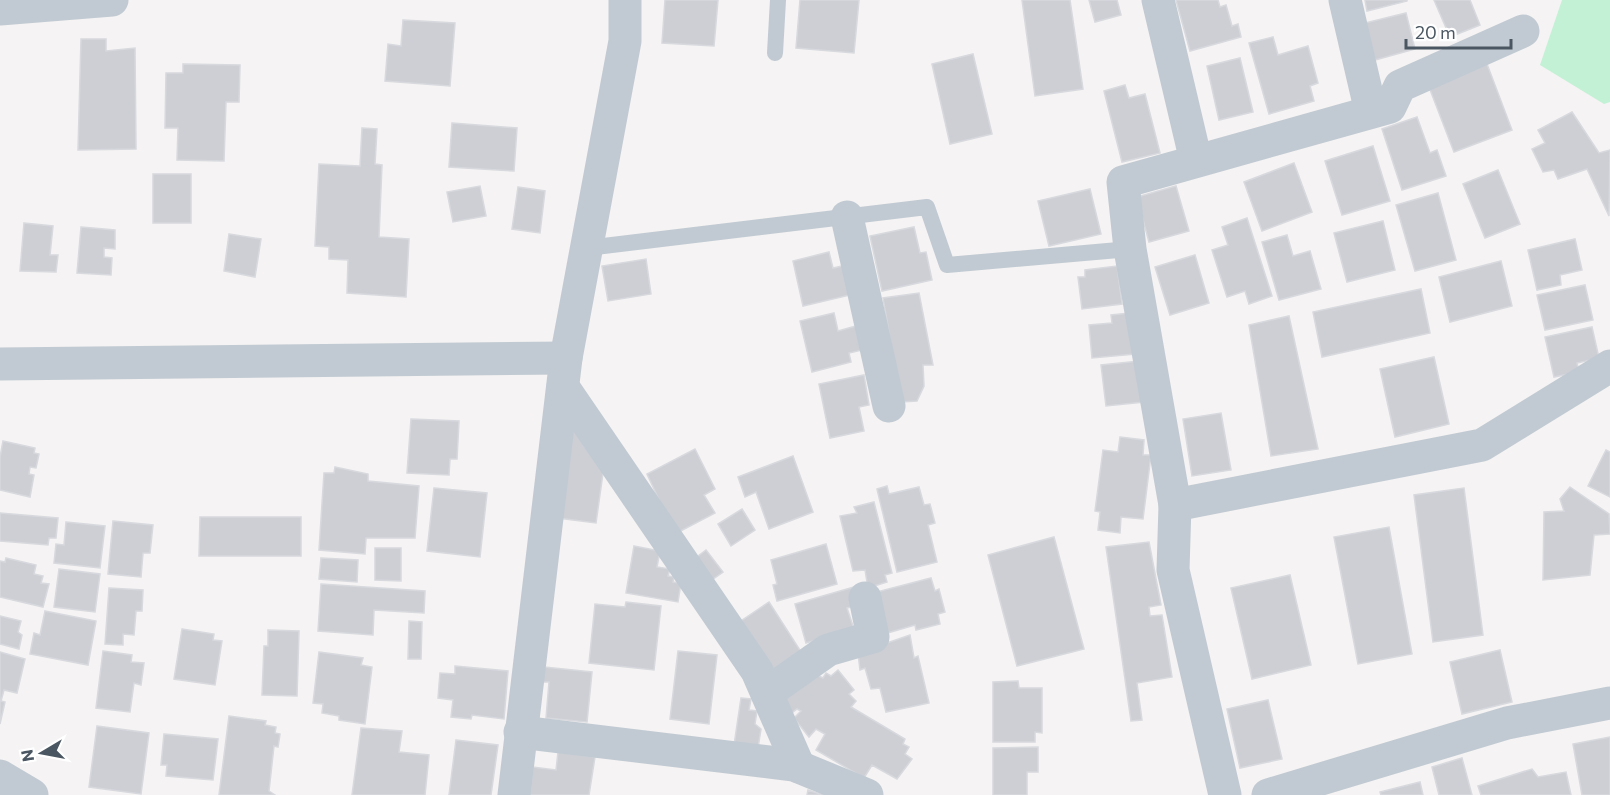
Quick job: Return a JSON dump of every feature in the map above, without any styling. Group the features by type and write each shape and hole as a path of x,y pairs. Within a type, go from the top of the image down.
{"street":[{"path":"0,9 112,0"},
{"path":"514,795 565,372 625,41 625,0"},
{"path":"1158,0 1196,161"},
{"path":"1346,0 1371,112"},
{"path":"1226,795 1173,570 1175,505 1130,249 1123,182 1390,107 1400,86 1523,31"},
{"path":"847,217 889,406"},
{"path":"0,364 565,372"},
{"path":"1175,505 1482,445 1610,366"},
{"path":"565,372 757,671 799,767"},
{"path":"767,693 828,650 873,637 865,598"},
{"path":"1268,795 1507,723 1610,703"},
{"path":"520,732 799,767 867,795"},
{"path":"0,776 32,795"}],"lane":[{"path":"775,53 778,0"},
{"path":"587,248 927,207 948,265 1130,249"}],"green space":[{"path":"1562,0 1610,0 1610,102 1604,104 1540,65"}],"building":[{"path":"665,0 718,0 714,46 662,43"},
{"path":"800,0 859,0 854,53 796,48"},
{"path":"1022,0 1070,0 1083,89 1035,96"},
{"path":"1089,0 1117,0 1121,15 1095,22"},
{"path":"1176,0 1218,0 1220,7 1226,5 1232,26 1238,24 1241,37 1190,51"},
{"path":"1365,0 1407,0 1407,1 1367,11"},
{"path":"1434,0 1470,0 1480,25 1450,37"},
{"path":"1406,13 1415,49 1375,60 1365,23"},
{"path":"403,20 455,23 450,86 385,81 388,44 401,46"},
{"path":"1273,37 1278,55 1308,46 1318,83 1310,86 1314,101 1269,114 1249,43"},
{"path":"81,39 106,39 106,51 135,48 136,149 78,150"},
{"path":"973,54 992,134 950,144 932,64"},
{"path":"1240,58 1253,112 1219,120 1207,66"},
{"path":"183,64 240,65 239,102 226,102 224,161 177,160 178,128 165,128 166,73 183,73"},
{"path":"1487,64 1512,130 1454,152 1429,87"},
{"path":"1125,85 1129,98 1145,94 1160,153 1122,162 1104,91"},
{"path":"1572,112 1599,153 1610,150 1609,216 1587,169 1558,179 1554,170 1543,172 1532,149 1545,143 1538,130"},
{"path":"1417,117 1430,153 1437,150 1446,176 1402,190 1382,129"},
{"path":"452,123 517,128 514,171 449,167"},
{"path":"362,128 377,129 375,164 382,165 379,237 409,239 406,297 347,293 348,260 329,259 329,247 315,246 319,164 360,166"},
{"path":"1373,146 1390,201 1342,215 1325,161"},
{"path":"1294,163 1312,212 1262,231 1244,182"},
{"path":"1498,170 1520,224 1485,238 1463,184"},
{"path":"153,174 191,174 191,223 153,223"},
{"path":"480,186 486,216 453,222 447,192"},
{"path":"1176,186 1189,231 1149,242 1137,197"},
{"path":"518,187 545,191 540,233 512,229"},
{"path":"1090,189 1101,234 1049,246 1038,201"},
{"path":"1438,193 1456,260 1415,271 1396,205"},
{"path":"1247,218 1272,296 1249,304 1245,291 1227,297 1212,250 1228,245 1222,227"},
{"path":"1383,221 1395,270 1347,282 1334,233"},
{"path":"24,223 53,226 50,255 58,255 56,272 20,271"},
{"path":"81,227 115,230 115,249 104,248 104,257 112,258 111,275 77,273"},
{"path":"914,227 920,253 926,252 932,280 882,291 870,236"},
{"path":"229,234 261,239 255,277 224,271"},
{"path":"1287,235 1293,256 1310,251 1321,289 1279,300 1262,242"},
{"path":"1575,239 1582,270 1560,275 1561,285 1537,290 1528,250"},
{"path":"829,252 833,268 847,265 854,294 803,306 793,261"},
{"path":"1195,255 1209,303 1170,315 1155,267"},
{"path":"646,259 651,294 608,301 602,266"},
{"path":"1501,261 1512,306 1450,322 1439,277"},
{"path":"1117,266 1122,304 1082,309 1078,277 1085,277 1085,270"},
{"path":"1585,285 1593,320 1545,330 1537,295"},
{"path":"1421,289 1430,333 1322,357 1313,312"},
{"path":"919,293 933,365 923,365 924,386 917,401 901,402 883,298"},
{"path":"834,313 838,331 856,326 862,350 849,353 851,362 812,372 800,321"},
{"path":"1130,313 1135,354 1092,358 1089,325 1112,323 1111,315"},
{"path":"1289,316 1318,449 1271,456 1249,325"},
{"path":"1592,327 1599,358 1577,363 1579,372 1554,377 1545,337"},
{"path":"1434,357 1449,424 1395,437 1380,369"},
{"path":"1139,361 1144,402 1106,406 1101,365"},
{"path":"864,375 869,405 859,407 864,431 830,438 819,384"},
{"path":"1221,413 1231,470 1192,476 1183,419"},
{"path":"411,419 459,421 457,459 450,459 449,475 407,473"},
{"path":"579,427 604,466 596,523 558,518 570,428"},
{"path":"1120,437 1144,440 1143,455 1151,455 1143,519 1121,517 1120,533 1098,530 1100,512 1095,511 1103,450 1118,452"},
{"path":"3,441 35,448 34,453 39,454 36,468 30,467 29,474 34,475 30,497 0,490 0,457"},
{"path":"695,449 715,489 704,495 715,513 675,534 647,474"},
{"path":"1606,450 1610,452 1610,497 1588,486"},
{"path":"793,456 813,512 769,529 756,492 745,497 738,477"},
{"path":"335,467 368,474 368,481 419,486 415,538 366,538 365,554 319,550 324,473 334,473"},
{"path":"887,486 889,494 919,487 924,505 930,504 935,523 928,525 937,562 897,572 877,489"},
{"path":"1570,487 1609,514 1610,534 1594,535 1590,575 1543,580 1544,512 1564,511 1560,499"},
{"path":"434,488 487,493 480,557 427,551"},
{"path":"1464,488 1483,635 1433,642 1414,495"},
{"path":"874,502 892,573 885,575 887,582 868,588 865,570 853,571 840,516 857,513 854,507"},
{"path":"742,509 755,530 731,546 718,524"},
{"path":"0,513 58,518 56,538 49,538 48,545 0,541"},
{"path":"200,517 301,517 301,556 199,556"},
{"path":"113,521 153,525 150,553 143,553 141,577 108,574"},
{"path":"66,522 105,526 100,568 54,563 56,544 64,545"},
{"path":"1389,527 1412,654 1358,664 1334,537"},
{"path":"1054,537 1084,649 1017,666 988,555"},
{"path":"1149,542 1161,605 1149,607 1150,616 1162,615 1172,677 1137,683 1142,720 1131,721 1106,547"},
{"path":"826,544 837,584 777,601 773,585 777,584 771,560"},
{"path":"634,546 660,551 657,567 670,569 668,576 674,577 673,582 681,583 678,602 626,593"},
{"path":"375,548 401,548 401,581 375,580"},
{"path":"706,550 723,572 709,582 693,560"},
{"path":"6,558 36,565 34,574 43,576 41,583 49,584 43,607 0,597 0,561 5,562"},
{"path":"321,558 358,560 357,582 319,579"},
{"path":"59,569 100,574 95,612 54,607"},
{"path":"1290,575 1311,665 1252,679 1231,588"},
{"path":"931,578 935,591 939,589 945,612 938,614 940,624 916,630 915,625 884,634 873,593"},
{"path":"321,584 425,591 424,613 374,610 373,635 318,631"},
{"path":"854,587 859,605 847,608 854,629 806,643 795,604"},
{"path":"109,588 143,590 142,611 136,611 134,635 123,634 123,645 105,644"},
{"path":"626,602 661,606 654,670 589,663 595,604 625,607"},
{"path":"769,602 805,658 774,678 738,623"},
{"path":"45,611 96,621 88,665 30,654 34,633 40,635"},
{"path":"0,616 21,621 18,632 22,635 19,649 0,644"},
{"path":"409,621 422,622 421,659 408,659"},
{"path":"182,629 214,634 213,640 222,641 215,685 174,679"},
{"path":"268,630 299,631 297,696 262,695 264,646 268,646"},
{"path":"910,635 914,658 918,656 929,703 886,712 880,688 871,689 865,668 860,670 858,653"},
{"path":"1500,650 1512,702 1462,714 1450,662"},
{"path":"103,651 132,655 131,662 144,663 141,685 134,683 130,712 96,708"},
{"path":"678,651 717,655 709,724 670,719"},
{"path":"0,652 25,659 17,693 4,690 1,701 5,702 0,724"},
{"path":"319,652 363,658 361,665 372,667 365,724 339,720 339,716 322,713 323,704 313,703"},
{"path":"455,666 508,671 504,719 472,715 471,719 451,717 453,700 438,698 440,673 455,674"},
{"path":"544,667 592,672 587,722 546,718 549,682 542,682"},
{"path":"838,670 854,690 849,694 856,701 851,707 905,739 903,744 909,747 905,754 912,759 897,779 872,765 864,778 816,750 825,734 816,729 809,737 794,718 801,711 797,709 789,715 778,691 817,675 823,678 826,673 831,676"},
{"path":"1018,681 1019,688 1042,688 1042,733 1035,732 1035,742 993,742 993,682"},
{"path":"741,698 751,699 749,710 757,711 755,724 761,729 758,748 734,745"},
{"path":"1268,700 1282,759 1240,768 1227,709"},
{"path":"229,716 266,721 265,725 276,727 275,733 280,734 278,747 274,746 269,791 275,795 219,795"},
{"path":"97,726 149,733 141,794 89,787"},
{"path":"361,728 402,731 399,752 429,755 425,795 352,795"},
{"path":"164,734 218,739 213,780 166,776 167,765 161,765"},
{"path":"1610,737 1610,795 1582,795 1573,744"},
{"path":"456,740 498,745 491,795 449,795"},
{"path":"1038,747 1038,772 1027,772 1027,795 993,795 993,748"},
{"path":"558,752 595,757 589,795 530,795 533,767 556,770"},
{"path":"1462,758 1472,795 1439,795 1432,767"},
{"path":"1532,769 1538,777 1566,772 1571,795 1481,795 1478,786"},
{"path":"1420,782 1423,795 1381,795 1380,792"},
{"path":"808,790 823,795 807,795"}]}
